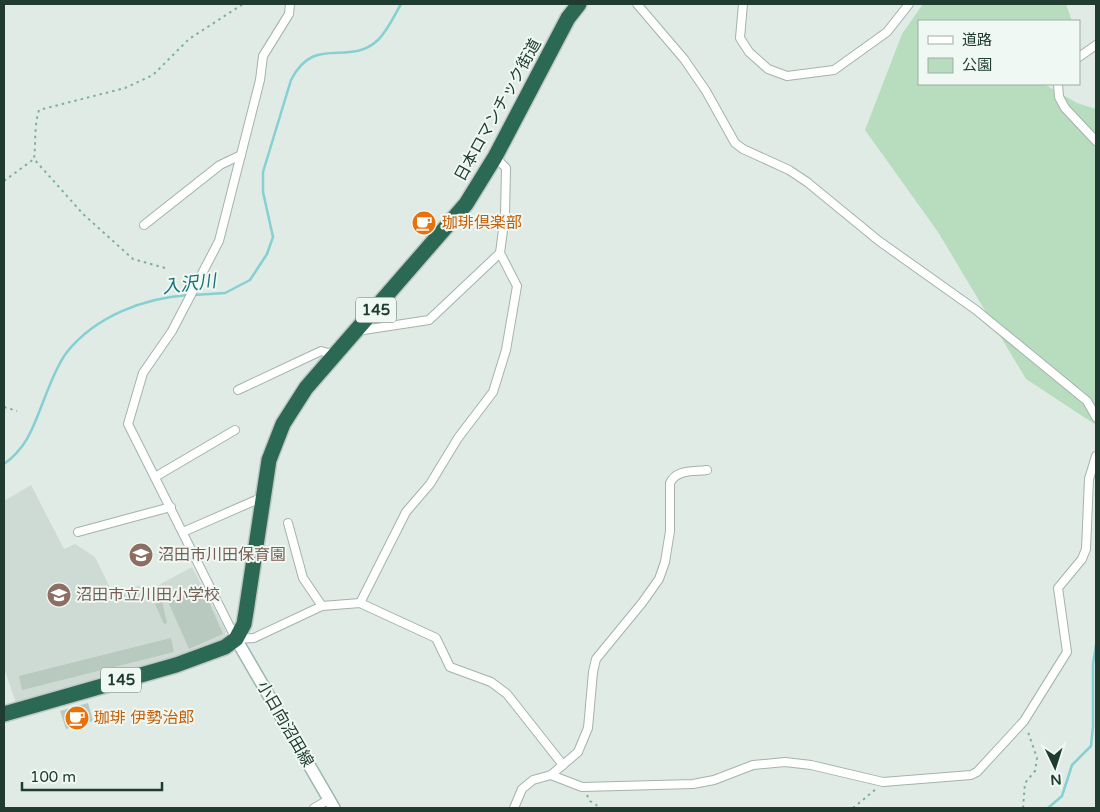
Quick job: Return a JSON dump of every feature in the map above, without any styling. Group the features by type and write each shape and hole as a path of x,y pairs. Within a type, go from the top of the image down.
{"highway":[{"name":"日本ロマンチック街道","path":"236,640 246,612 269,460 283,424 306,388 466,204 495,158 568,18 579,4"},
{"name":"145","path":"4,714 176,665 225,647 236,640"}],"main road":[{"name":"小日向沼田線","path":"236,640 331,804"}],"street":[{"path":"290,4 289,14 263,56 260,80 220,241 172,331 143,374 128,424 236,640 254,638 322,606 360,604 436,638 450,667 491,682 507,694 563,765"},
{"path":"637,4 684,59 706,91 735,143 743,149 788,170 807,182 879,241 976,310 1087,401 1096,417"},
{"path":"743,4 740,38 749,52 768,69 787,76 834,70 887,32 909,4"},
{"path":"1080,56 1096,45"},
{"path":"1058,85 1059,97 1065,108 1096,142"},
{"path":"144,225 220,165 241,155"},
{"path":"360,604 406,512 430,484 458,438 493,392 506,350 517,286 500,252 505,215 506,168 495,158"},
{"path":"357,331 429,320 500,252"},
{"path":"238,390 321,351 336,354"},
{"path":"155,477 235,430"},
{"path":"551,775 582,787 693,784 714,780 753,765 785,762 811,765 883,782 971,775 977,772 1024,721 1067,652 1058,588 1082,559 1086,549 1089,479 1096,456"},
{"path":"514,808 522,789 533,780 551,775 578,752 588,728 596,659 642,603 659,578 665,562 670,531 670,483 673,477 680,473 707,470"},
{"path":"183,532 263,497"},
{"path":"78,532 171,507"},
{"path":"288,523 303,578 322,606"},
{"path":"314,808 331,804"}],"path":[{"path":"4,181 34,160 37,136 36,121 39,110 125,88 153,75 188,39 243,4"},
{"path":"34,160 83,214 134,259 165,268"},
{"path":"4,407 17,411"},
{"path":"1023,808 1025,783 1035,771 1037,758 1024,721"},
{"path":"853,808 883,782"},
{"path":"582,787 590,801 600,808"}],"shaded area":[{"name":"沼田市立川田小学校","path":"31,485 64,549 75,544 95,557 115,598 139,585 144,593 192,567 226,631 224,640 181,656 16,703 4,668 4,501"}],"green space":[{"path":"923,4 1066,4 1072,20 918,20 918,85 1046,85 1077,103 1096,109 1096,425 1026,379 938,232 865,130 902,34"}],"building":[{"path":"201,584 223,634 189,649 167,599"},
{"path":"162,601 167,623 164,624 155,604"},
{"path":"171,638 174,652 22,690 19,676"},
{"path":"88,703 93,721 66,729 60,711"}],"waterway":[{"name":"入沢川","path":"194,295 225,293 250,280 267,254 273,237 263,192 263,172 291,80 300,66 310,58 321,54 367,48 382,36 401,4"},
{"name":"入沢川","path":"4,464 19,450 30,434 57,368 63,357 79,339 92,328 122,311 155,300 188,295"},
{"path":"1048,808 1062,796 1072,765 1091,746 1093,726 1093,664 1096,645"}],"place":[{"name":"珈琲倶楽部","path":"424,223"},
{"name":"沼田市川田保育園","path":"141,555"},
{"name":"沼田市立川田小学校","path":"59,595"},
{"name":"珈琲 伊勢治郎","path":"77,718"}]}
